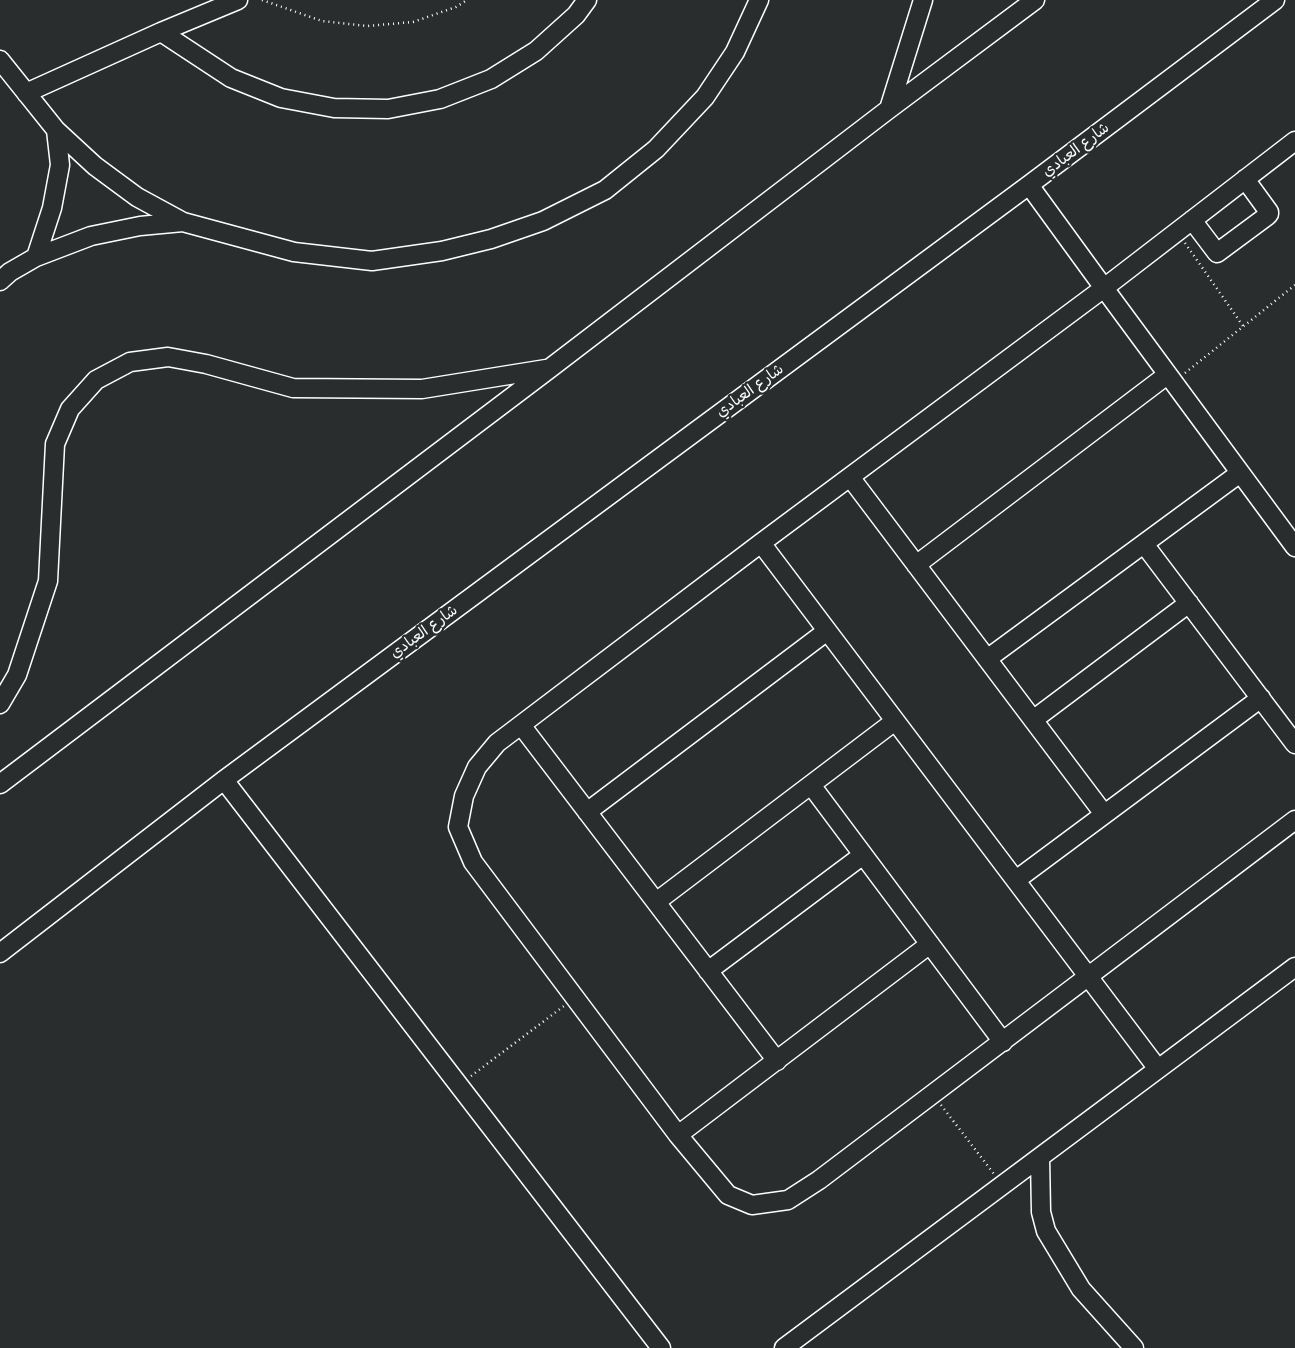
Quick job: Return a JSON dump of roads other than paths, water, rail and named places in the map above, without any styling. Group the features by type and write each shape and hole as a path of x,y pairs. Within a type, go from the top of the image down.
{"street":[{"path":"26,93 161,32 238,0"},
{"path":"161,32 232,78 282,98 334,108 388,108 440,99 491,79 536,51 576,15 587,0"},
{"path":"0,60 56,130 95,166 137,196 183,222 294,252 372,261 451,249 491,239 543,221 605,190 656,149 705,97 735,52 759,0"},
{"path":"889,109 923,0"},
{"path":"0,784 1035,0"},
{"name":"شارع العبادي","path":"0,953 224,780 1029,185 1274,0"},
{"path":"36,257 52,208 60,166 56,130"},
{"path":"1295,141 1104,288 760,543 497,743 477,767 464,796 458,827 473,862 678,1135 728,1195 752,1204 788,1200 818,1180 1295,820"},
{"path":"1192,220 1217,253 1260,222 1269,212 1245,179"},
{"path":"1029,185 1240,473 1292,538"},
{"path":"0,281 10,272 36,257 92,236 140,226 183,222"},
{"path":"0,704 17,674 48,581 55,444 70,409 96,380 130,362 168,357 206,364 294,388 422,389 549,369"},
{"path":"916,564 1170,378"},
{"path":"987,659 1240,473"},
{"path":"850,477 1104,814"},
{"path":"760,543 1158,1069"},
{"path":"1144,544 1295,744"},
{"path":"1032,720 1189,602"},
{"path":"587,812 827,631"},
{"path":"1016,880 1261,698"},
{"path":"656,902 895,721"},
{"path":"520,725 776,1061"},
{"path":"224,780 661,1348"},
{"path":"811,785 1003,1042"},
{"path":"708,971 863,855"},
{"path":"678,1135 930,944"},
{"path":"784,1348 1295,967"},
{"path":"1040,1157 1041,1212 1046,1231 1081,1289 1134,1348"}]}
